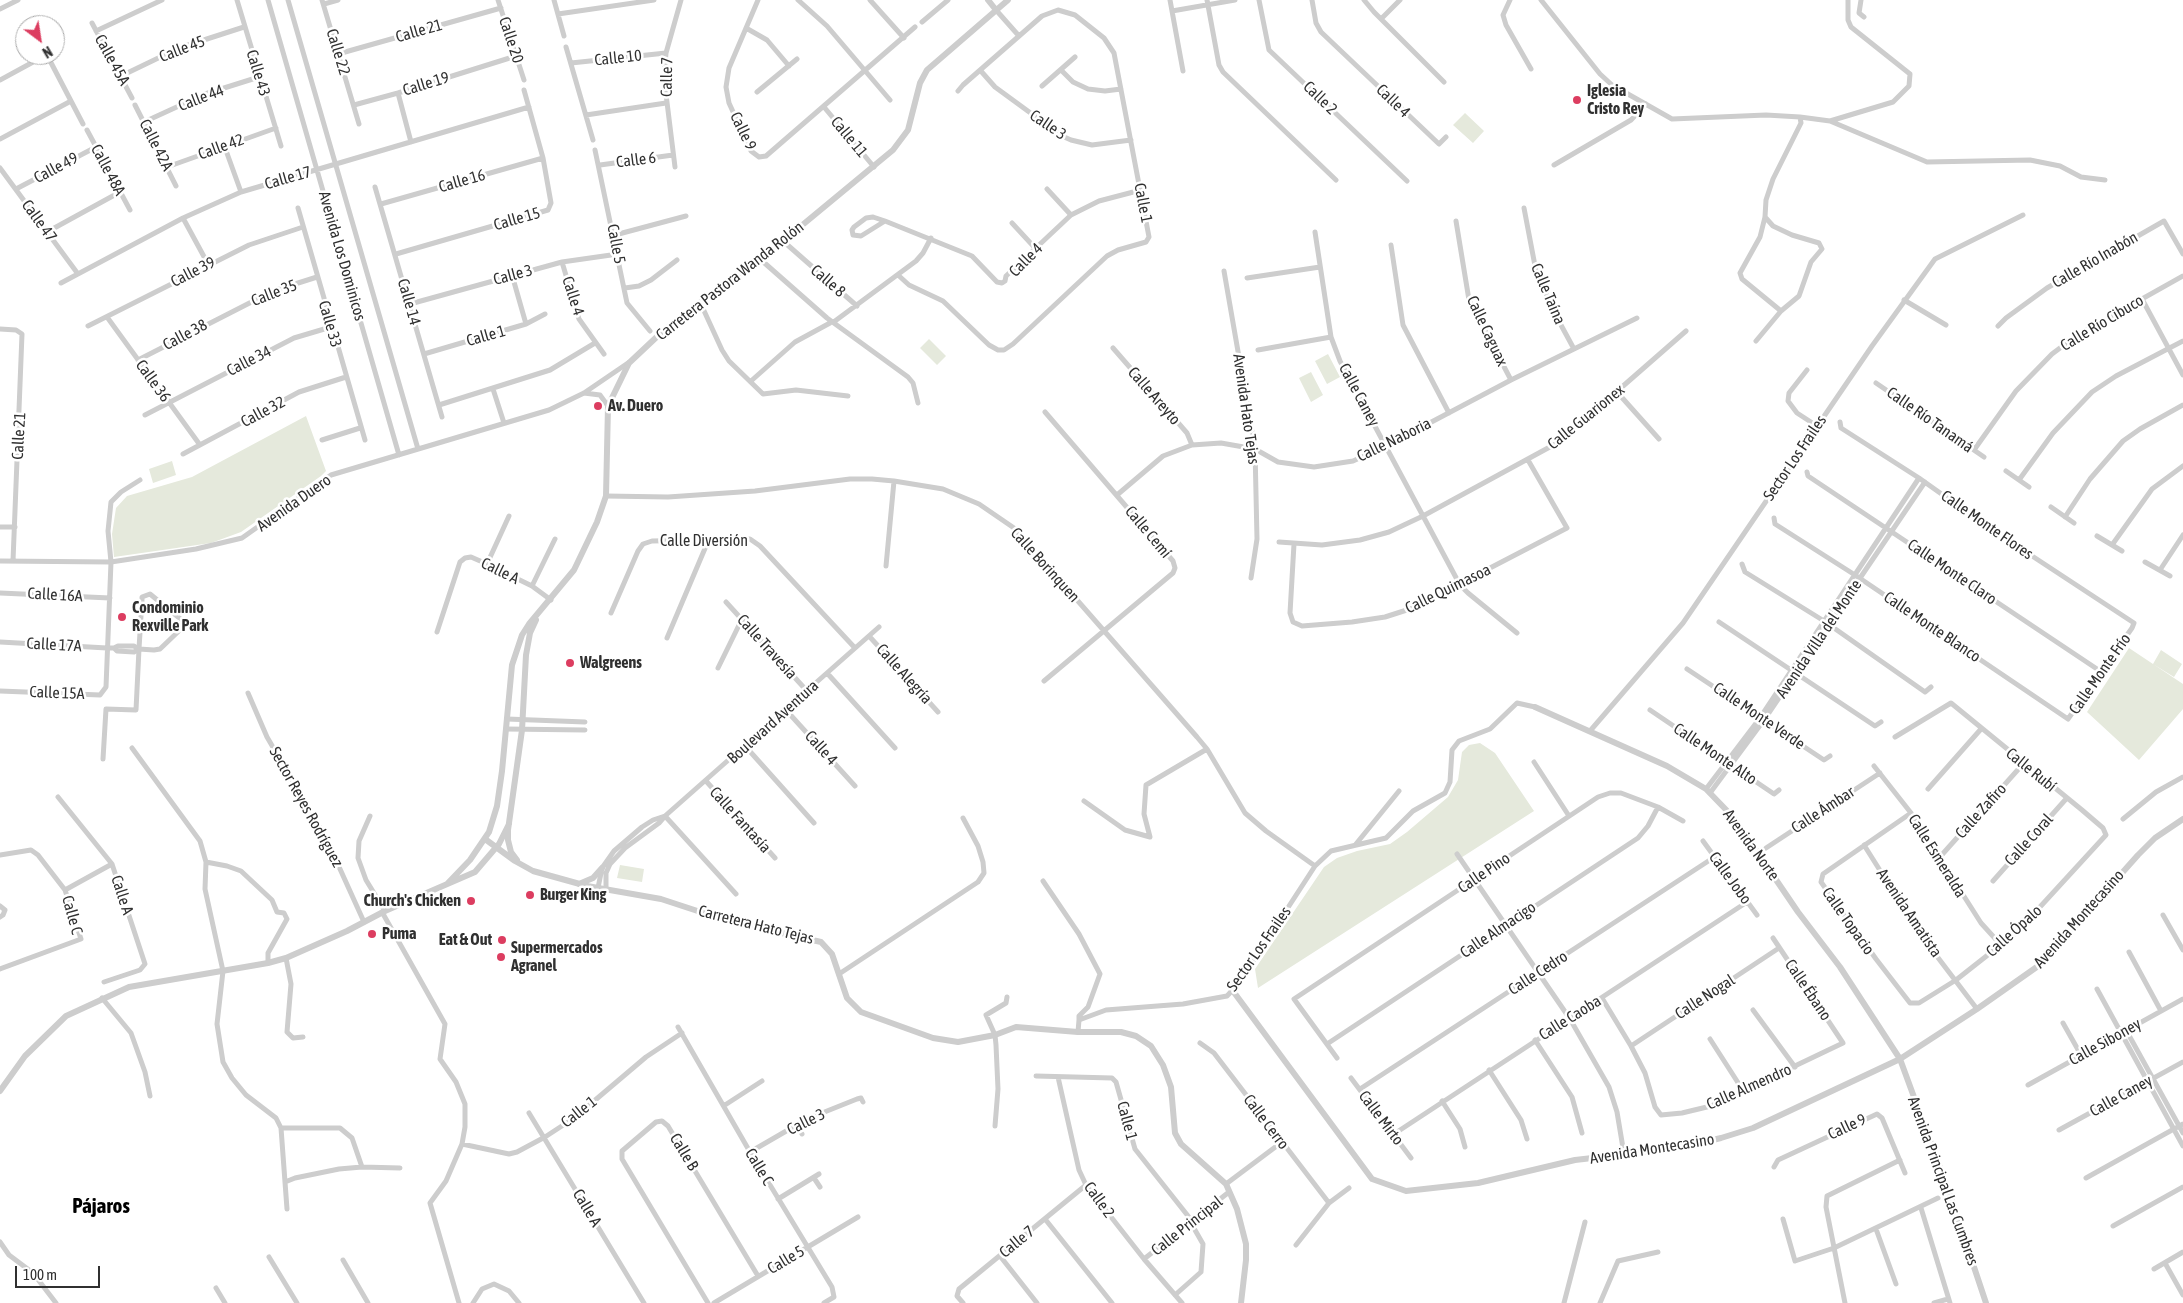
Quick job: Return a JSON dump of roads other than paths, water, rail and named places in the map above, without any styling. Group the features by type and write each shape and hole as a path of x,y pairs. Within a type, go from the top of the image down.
{"street":[{"path":"0,9 18,0"},
{"path":"96,31 162,0"},
{"name":"Calle 43","path":"237,0 281,146"},
{"name":"Avenida Los Dominicos","path":"268,0 400,455"},
{"name":"Avenida Los Dominicos","path":"288,0 418,449"},
{"path":"323,2 338,0"},
{"name":"Calle 20","path":"498,0 524,80"},
{"path":"554,0 564,36"},
{"path":"558,14 654,0"},
{"name":"Calle 7","path":"675,167 664,78 666,53 681,0"},
{"name":"Calle 9","path":"758,0 729,68 726,87 729,102 752,154 759,157 766,156 915,27"},
{"path":"798,0 827,26 890,100"},
{"path":"870,0 904,38"},
{"path":"988,0 1018,36"},
{"name":"Carretera Pastora Wanda Rolón","path":"447,884 470,860 485,839 497,806 512,665 522,636 529,624 551,600 574,570 597,522 606,496 608,406 629,363 663,331 783,242 894,150 905,136 920,83 927,70 1008,0"},
{"path":"1170,0 1184,71"},
{"path":"1172,11 1207,2 1235,0"},
{"name":"Calle 2","path":"1259,0 1270,50 1407,181"},
{"name":"Calle 4","path":"1312,0 1316,23 1321,32 1438,144 1446,137"},
{"path":"1364,0 1444,82"},
{"path":"1381,19 1400,0"},
{"path":"1510,0 1503,15 1506,25 1531,69"},
{"path":"1541,0 1600,74 1612,85 1672,119 1766,115 1830,121 1927,162 2030,160 2060,166 2081,177 2105,180"},
{"path":"1830,121 1893,102 1909,86 1910,74 1852,27 1848,20 1848,0"},
{"path":"1861,0 1859,13 1864,17"},
{"path":"922,22 944,1"},
{"name":"Calle 22","path":"323,2 354,104"},
{"path":"1207,2 1219,65 1223,72 1336,180"},
{"name":"Calle 21","path":"338,54 501,8"},
{"name":"Calle 1","path":"898,275 909,285 943,301 989,345 998,350 1004,350 1013,344 1107,256 1118,250 1147,241 1150,235 1114,53 1110,45 1075,15 1067,12 1050,12 1018,36 958,91"},
{"name":"Calle 45A","path":"92,23 132,98"},
{"name":"Calle 45","path":"121,76 179,48 244,27"},
{"path":"746,28 767,40 789,66"},
{"path":"566,47 593,140"},
{"name":"Calle 10","path":"571,63 666,53"},
{"name":"Calle 19","path":"354,104 398,93 516,56"},
{"path":"1042,86 1075,57"},
{"path":"757,92 797,59"},
{"path":"0,80 28,65"},
{"path":"52,65 83,124"},
{"name":"Calle 3","path":"980,70 995,87 1062,136 1092,145 1131,140"},
{"path":"1060,70 1073,82 1088,89 1105,91 1121,89"},
{"name":"Calle 44","path":"144,122 205,94 259,77"},
{"name":"Calle 15","path":"396,254 548,210 551,203 543,158 524,90"},
{"path":"398,93 411,142"},
{"path":"0,139 71,101"},
{"path":"586,115 666,103"},
{"path":"354,104 359,124"},
{"path":"1554,165 1631,120 1646,104"},
{"name":"Calle 42A","path":"135,105 176,186"},
{"name":"Calle 17","path":"61,283 184,218 241,192 529,107"},
{"name":"Calle 11","path":"824,107 874,167"},
{"path":"1781,311 1742,279 1740,274 1760,237 1765,217 1766,200 1773,179 1800,123 1800,117"},
{"name":"Calle 42","path":"167,167 224,145 276,128"},
{"name":"Calle 48A","path":"87,130 130,210"},
{"path":"224,145 241,192"},
{"name":"Calle 49","path":"16,189 96,147"},
{"name":"Calle 5","path":"596,150 615,235 627,303 650,331"},
{"name":"Calle 6","path":"600,164 673,155"},
{"name":"Calle 16","path":"381,204 543,158"},
{"name":"Calle 47","path":"0,168 78,274"},
{"name":"Calle 14","path":"375,187 442,417"},
{"path":"1047,189 1071,216"},
{"name":"Calle 4","path":"885,221 861,236 852,234 854,227 866,218 873,217 885,221 931,238 972,256 1000,283 1005,281 1006,276 1071,216 1099,200 1140,190"},
{"path":"47,232 120,192"},
{"name":"Calle 33","path":"298,208 365,440"},
{"name":"Calle Taína","path":"1524,208 1536,271 1555,314 1574,349"},
{"name":"Sector Los Frailes","path":"1590,731 1683,624 1817,426 1934,259 2023,215"},
{"path":"615,235 686,216"},
{"path":"1756,341 1781,311 1799,296 1810,262 1822,249 1819,243 1792,235 1773,226 1765,217"},
{"path":"184,218 208,264"},
{"name":"Calle Caguax","path":"1456,221 1469,300 1510,380"},
{"name":"Calle Río Inabón","path":"1998,326 2047,288 2164,221 2183,254"},
{"path":"1012,223 1036,249"},
{"name":"Calle 39","path":"88,326 248,245 302,227"},
{"name":"Calle Caney","path":"1315,232 1331,337 1340,361 1460,585 1517,633"},
{"path":"898,275 923,254 931,238"},
{"name":"Calle 8","path":"783,242 857,306 898,275"},
{"path":"1391,245 1403,325 1449,413"},
{"name":"Calle 3","path":"410,304 562,262 618,254"},
{"path":"760,259 827,318 911,380 918,403"},
{"path":"625,288 639,286 651,280 677,260"},
{"name":"Calle 4","path":"562,262 579,319 604,354"},
{"path":"1246,278 1320,267"},
{"name":"Avenida Hato Tejas","path":"1224,271 1255,449 1257,538 1251,578"},
{"path":"512,275 526,324"},
{"name":"Calle Río Cibuco","path":"1974,450 2016,391 2046,359 2076,336 2183,276"},
{"name":"Calle 35","path":"233,310 273,291 317,277"},
{"path":"2142,299 2183,375"},
{"path":"1904,300 1946,325"},
{"path":"700,302 729,361 764,394 796,390 848,396"},
{"path":"751,381 795,342 857,306"},
{"name":"Calle 38","path":"138,360 233,310"},
{"name":"Calle 1","path":"424,354 526,324 545,314"},
{"name":"Calle 36","path":"107,317 200,445"},
{"name":"Calle Naboria","path":"1116,495 1162,456 1192,445 1221,443 1255,449 1278,462 1314,467 1353,461 1386,446 1510,380 1638,318"},
{"path":"639,330 645,325"},
{"name":"Calle 34","path":"145,415 294,338 331,327"},
{"name":"Calle 21","path":"0,329 16,330 22,334 13,561"},
{"name":"Calle Guarionex","path":"1279,542 1322,545 1360,540 1389,532 1423,516 1559,442 1686,331"},
{"path":"1258,350 1331,337"},
{"path":"2019,480 2053,432 2092,392 2116,376 2183,341"},
{"path":"439,404 550,370 595,343"},
{"name":"Calle Areyto","path":"1113,348 1187,433 1192,445"},
{"name":"Avenida Duero","path":"0,561 110,562 196,550 242,538 331,475 549,410 584,393 629,363"},
{"path":"1807,370 1789,393 1788,401 1797,413 1817,426"},
{"name":"Calle 32","path":"183,454 299,392 346,377"},
{"name":"Calle Río Tanamá","path":"1876,383 1984,457"},
{"path":"493,389 504,424"},
{"path":"1617,392 1659,439"},
{"path":"584,393 600,395 608,406"},
{"path":"2066,517 2090,479 2123,441 2183,404"},
{"name":"Calle Cemí","path":"1044,681 1173,573 1175,568 1173,561 1045,412"},
{"name":"Calle Monte Flores","path":"1840,422 1841,428 1922,480 1988,527 2134,623 2132,628"},
{"path":"322,440 360,428"},
{"name":"Calle Quimasoa","path":"1294,544 1290,613 1293,622 1302,626 1352,622 1385,617 1413,608 1567,528 1528,460"},
{"path":"2112,545 2152,488 2183,466"},
{"path":"2006,471 2029,487"},
{"name":"Calle Monte Claro","path":"1806,472 1808,476 1892,530 1933,560 2100,671"},
{"name":"Calle Borinquen","path":"606,496 668,497 755,491 850,479 894,481 943,489 979,504 1014,528 1207,749 1246,813 1266,831 1315,866"},
{"name":"Calle 15A","path":"0,691 100,695 106,687 110,598 108,531 111,502 121,492 140,480"},
{"name":"Avenida Villa del Monte","path":"1794,672 1855,574 1922,480"},
{"name":"Avenida Villa del Monte","path":"1708,791 1829,625 1892,530 1922,480"},
{"path":"886,566 894,481"},
{"path":"2051,507 2074,523"},
{"path":"487,564 509,516"},
{"name":"Calle Monte Blanco","path":"1774,518 1775,524 1855,574 2068,719"},
{"path":"0,527 15,527"},
{"path":"2160,570 2183,535"},
{"path":"2097,536 2122,551"},
{"path":"532,586 555,539"},
{"path":"667,638 709,539"},
{"name":"Calle Diversión","path":"611,613 638,551 643,544 652,541 750,539 756,542 854,648"},
{"name":"Calle A","path":"437,632 460,562 465,558 471,557 487,564 532,586 551,600"},
{"path":"2145,562 2170,576"},
{"path":"1742,564 1745,572 1824,621 1925,692 1931,687"},
{"name":"Calle 16A","path":"0,592 110,598"},
{"path":"103,759 106,709 136,710 138,649 142,597 150,594 183,621 183,627 160,649 138,649"},
{"name":"Calle Travesía","path":"726,602 807,691"},
{"name":"Carretera Pastora Wanda Rolón","path":"0,1091 25,1056 66,1016 102,998 129,987 268,963 286,958 474,872 496,848 509,824 523,720 526,654 530,634 539,614"},
{"path":"718,668 742,620"},
{"path":"1719,622 1875,726 1881,722"},
{"name":"Boulevard Aventura","path":"598,888 602,868 625,848 642,837 879,627"},
{"name":"Calle Monte Frío","path":"2068,719 2132,628"},
{"name":"Calle Alegría","path":"869,636 938,712"},
{"name":"Calle 17A","path":"0,642 114,648 117,652 134,652 138,649"},
{"name":"Calle Monte Verde","path":"1687,669 1824,760 1830,756"},
{"path":"827,672 895,748"},
{"name":"Sector Reyes Rodríguez","path":"248,693 267,737 326,838 364,922"},
{"path":"1356,844 1386,838 1413,810 1445,793 1450,782 1452,750 1459,741 1490,729 1517,703 1535,706"},
{"name":"Calle Rubí","path":"1895,738 1950,704 2103,828 2106,835 2104,838"},
{"name":"Avenida Norte","path":"1535,706 1667,766 1708,791 1727,809 1744,831 1798,912 1840,967 1900,1059"},
{"name":"Calle 4","path":"786,710 855,786"},
{"name":"Calle Monte Alto","path":"1650,710 1774,794 1779,790"},
{"path":"507,719 585,722"},
{"path":"506,729 585,730"},
{"path":"1928,789 1981,730"},
{"path":"746,746 814,823"},
{"path":"132,748 200,841 206,862 205,888 223,971 217,1024 223,1062 232,1078 246,1095 276,1118 281,1128 287,1208"},
{"path":"1084,801 1125,830 1150,837 1144,814 1146,785 1207,749"},
{"path":"1534,762 1569,816"},
{"name":"Calle Zafiro","path":"1939,858 2023,764"},
{"name":"Calle Esmeralda","path":"1874,766 1911,813 1980,923 2001,945"},
{"name":"Calle Ámbar","path":"1766,848 1880,773"},
{"path":"2123,820 2156,792 2183,777"},
{"name":"Calle Fantasía","path":"706,781 774,858"},
{"path":"1356,844 1398,791"},
{"name":"Calle Pino","path":"1327,1044 1294,999 1598,797 1610,793 1622,793 1658,806 1683,821"},
{"name":"Calle A","path":"58,797 112,864 145,964 140,970 104,982"},
{"name":"Calle Coral","path":"1992,880 2066,798"},
{"name":"Calle Almacigo","path":"1327,1044 1638,838 1648,826 1658,806"},
{"name":"Calle Topacio","path":"1910,1003 1822,884 1823,874 1911,813"},
{"path":"370,816 359,841 358,858 366,880 446,1024 440,1059 456,1082 465,1104 466,1128 462,1144 446,1181 430,1202 459,1303"},
{"path":"665,816 736,894"},
{"name":"Boulevard Aventura","path":"606,890 606,873 610,864 648,823 665,816"},
{"path":"839,974 978,882 984,873 983,862 978,846 963,818"},
{"name":"Avenida Montecasino","path":"1233,991 1372,1179 1406,1191 1478,1183 1575,1160 1679,1148 1753,1128 1900,1059 1977,1009 2041,964 2138,855 2155,838 2183,819"},
{"path":"509,824 508,840 511,852 521,865"},
{"name":"Calle Ópalo","path":"1910,1003 1919,1002 1956,980 2001,945 2029,920 2104,838"},
{"name":"Carretera Hato Tejas","path":"485,839 521,865 533,871 578,884 661,899 725,920 821,942 832,954 847,998 861,1012 933,1038 958,1042 995,1034 1016,1027 1078,1032 1121,1032 1136,1036 1151,1046 1163,1065 1171,1087 1175,1133 1181,1144 1226,1184 1246,1244 1241,1303"},
{"name":"Calle Jobo","path":"1703,841 1716,856 1757,915"},
{"name":"Sector Los Frailes","path":"1079,1020 1106,1010 1207,1001 1227,996 1233,991 1315,866 1331,851 1356,844"},
{"name":"Avenida Amatista","path":"1864,846 1920,934 1977,1009"},
{"name":"Calle C","path":"0,855 31,850 38,855 65,890 81,940 0,969"},
{"path":"1457,854 1570,1019 1609,1087 1617,1112 1624,1154"},
{"name":"Calle Cedro","path":"1360,1089 1716,856"},
{"path":"206,862 227,866 241,872 272,900 277,912 284,913 287,919 268,953 268,963"},
{"path":"65,890 112,864"},
{"path":"578,884 593,878 602,868"},
{"path":"1043,881 1079,934 1100,974 1088,1007 1079,1016 1078,1032"},
{"name":"Calle Caoba","path":"1394,1134 1747,902"},
{"path":"0,917 3,915 2,908"},
{"path":"2163,915 2183,950"},
{"name":"Calle Ébano","path":"1773,938 1843,1043"},
{"name":"Calle Nogal","path":"1632,1046 1779,948"},
{"path":"2129,952 2161,1011"},
{"path":"286,958 291,984 286,1032 293,1038 303,1038"},
{"path":"2097,989 2183,1133"},
{"path":"995,1126 998,1082 995,1034 986,1015 1006,1003 1007,997"},
{"path":"102,998 130,1033 145,1072 150,1096"},
{"name":"Calle Almendro","path":"1602,998 1632,1046 1645,1073 1655,1107 1661,1115 1682,1113 1710,1106 1744,1092 1843,1043"},
{"name":"Calle Siboney","path":"2028,1085 2183,999"},
{"path":"1753,1010 1795,1067"},
{"path":"2063,1023 2081,1055"},
{"name":"Calle C","path":"678,1027 750,1152 832,1287 834,1297 824,1303"},
{"name":"Calle 1","path":"462,1144 509,1154 545,1138 574,1118 646,1057 682,1033"},
{"path":"1710,1039 1744,1092"},
{"path":"1535,1040 1572,1097 1582,1133"},
{"name":"Calle Cerro","path":"1200,1043 1214,1053 1329,1203"},
{"path":"1327,1044 1336,1058"},
{"name":"Avenida Principal Las Cumbres","path":"1900,1059 1950,1195 1986,1303"},
{"name":"Calle Caney","path":"2058,1130 2183,1062"},
{"path":"1489,1070 1521,1120 1527,1139"},
{"name":"Calle 1","path":"1036,1076 1112,1078 1116,1082 1135,1149 1192,1221"},
{"name":"Calle 2","path":"1058,1077 1079,1170 1086,1185 1144,1260 1182,1303"},
{"name":"Calle Mirto","path":"1351,1078 1411,1158"},
{"path":"724,1105 762,1080"},
{"name":"Calle 3","path":"750,1152 797,1125 857,1099 861,1098 863,1102"},
{"path":"1442,1101 1460,1129 1465,1147"},
{"name":"Calle A","path":"529,1113 644,1303"},
{"name":"Calle 9","path":"1774,1167 1778,1160 1877,1114 1882,1118 1900,1160"},
{"name":"Calle B","path":"708,1303 622,1159 622,1152 656,1122 662,1121 668,1126 758,1276"},
{"path":"797,1125 802,1134"},
{"path":"2179,1127 2183,1146"},
{"path":"2086,1178 2179,1127"},
{"path":"281,1128 340,1128 352,1138 362,1167"},
{"path":"1226,1184 1282,1142"},
{"path":"1845,1303 1826,1207 1827,1196 1900,1160 1905,1173"},
{"path":"285,1182 295,1178 339,1169 362,1167 400,1168"},
{"path":"778,1199 817,1176 820,1187"},
{"name":"Calle 7","path":"963,1303 957,1296 959,1289 1086,1185"},
{"path":"2113,1226 2183,1187"},
{"path":"1296,1245 1329,1203 1349,1188"},
{"name":"Calle Principal","path":"1144,1260 1229,1192"},
{"path":"1783,1219 1796,1261 1834,1248 1921,1208 1938,1198"},
{"path":"1921,1208 1949,1301 1934,1303"},
{"name":"Calle 5","path":"714,1303 858,1217"},
{"path":"1045,1219 1112,1303"},
{"path":"1564,1303 1585,1222"},
{"path":"1876,1229 1896,1284"},
{"path":"1175,1295 1201,1272 1204,1244 1195,1230"},
{"path":"0,1242 9,1255 33,1273 56,1303"},
{"path":"1600,1303 1618,1260 1658,1252"},
{"path":"2154,1268 2183,1252"},
{"path":"1000,1256 1037,1303"},
{"path":"269,1257 297,1303"},
{"path":"343,1260 368,1303"},
{"path":"2165,1263 2183,1295"},
{"path":"473,1303 482,1290 494,1284 509,1291 519,1303"},
{"path":"216,1288 226,1303"}],"place":[{"name":"Iglesia Cristo Rey","path":"1577,100"},
{"name":"Av. Duero","path":"598,406"},
{"name":"Condominio Rexville Park","path":"122,617"},
{"name":"Walgreens","path":"570,663"},
{"name":"Burger King","path":"530,895"},
{"name":"Church's Chicken","path":"471,901"},
{"name":"Puma","path":"372,934"},
{"name":"Eat & Out","path":"502,940"},
{"name":"Supermercados Agranel","path":"501,957"}],"district":[{"name":"Pájaros","path":"101,1206"}]}
